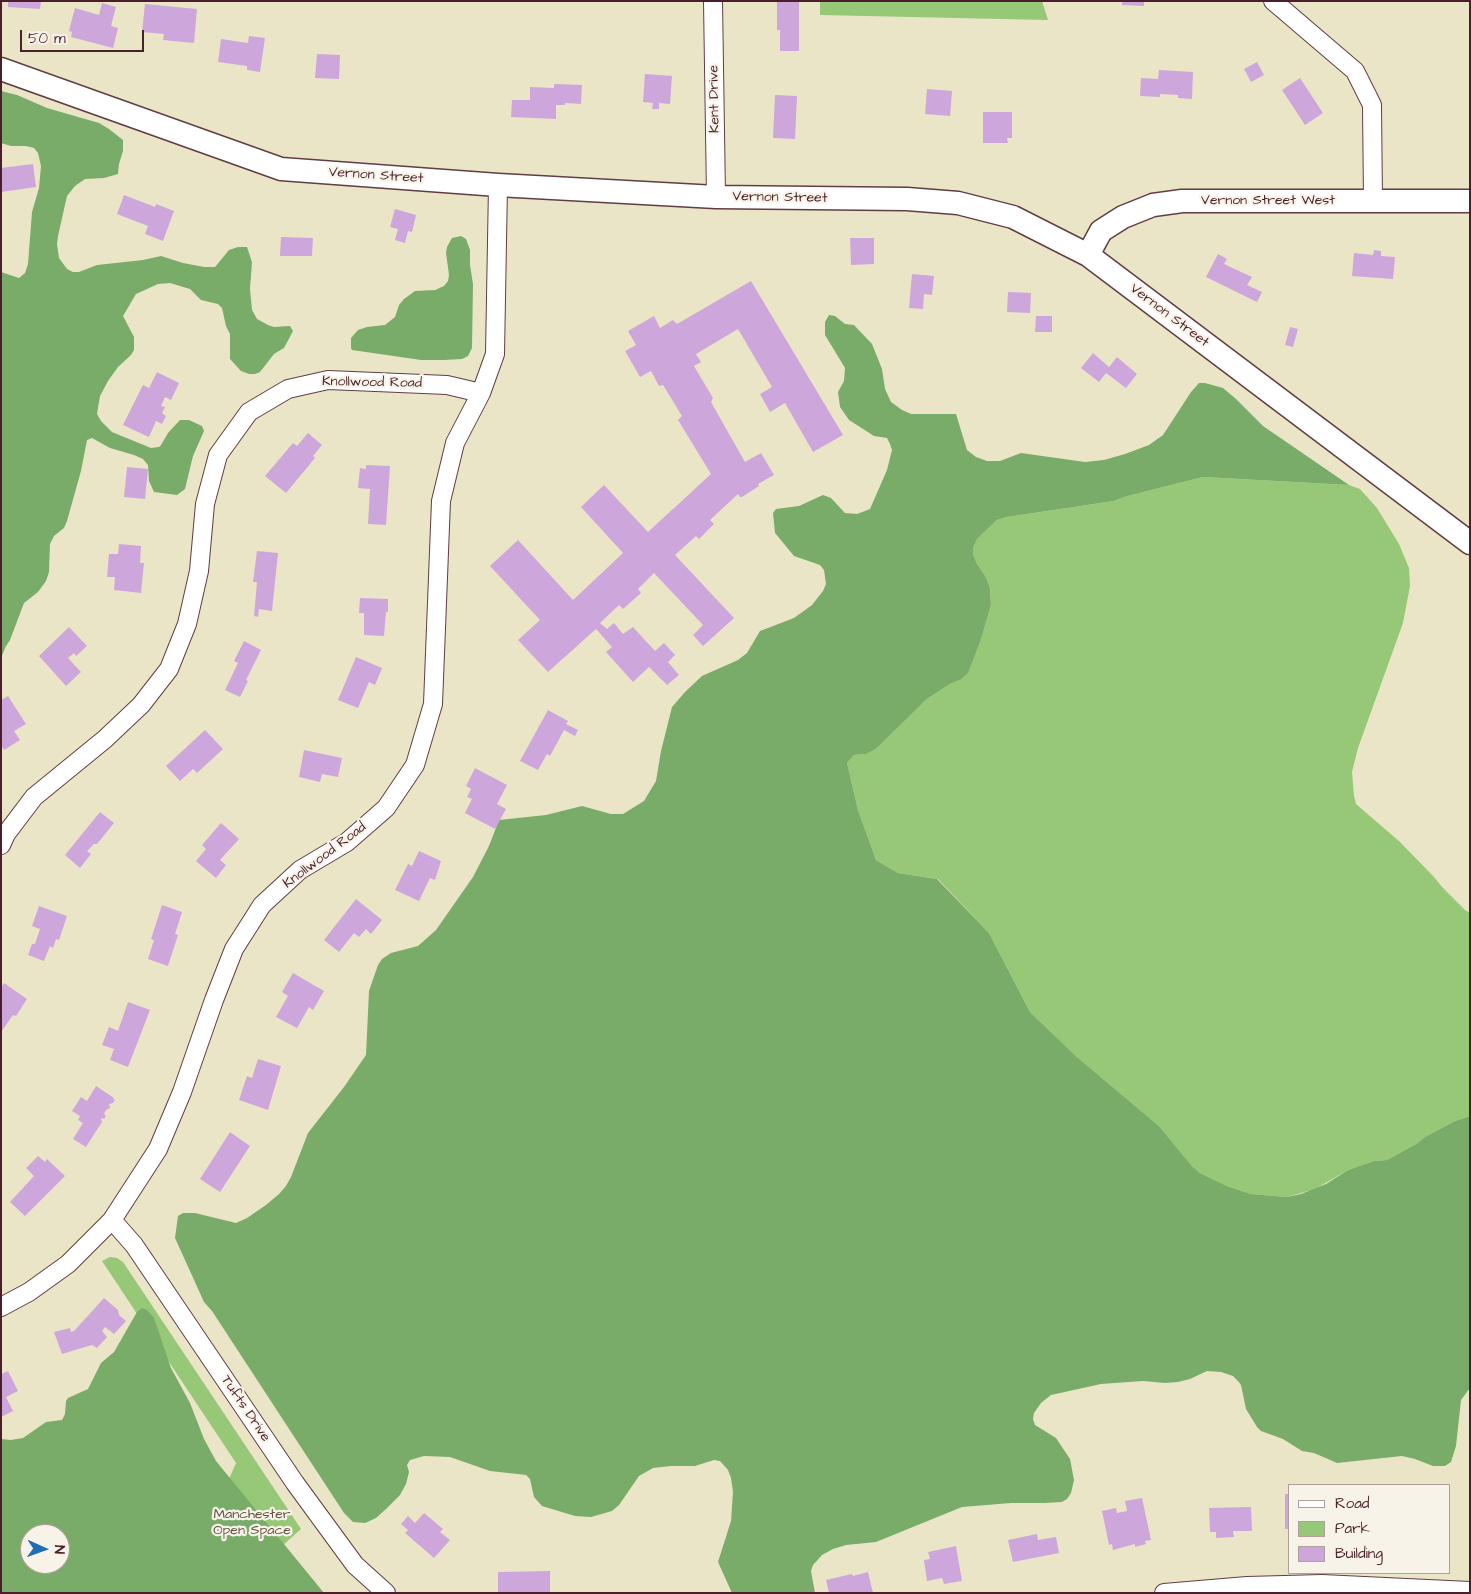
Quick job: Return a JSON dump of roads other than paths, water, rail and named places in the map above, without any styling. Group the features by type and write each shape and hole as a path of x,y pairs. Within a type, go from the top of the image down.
{"street":[{"name":"Kent Drive","path":"713,1 716,197"},
{"path":"1272,1 1355,71 1372,105 1373,201"},
{"name":"Vernon Street","path":"1,69 281,169 498,185 716,197 908,199 958,203 1013,216 1088,255 1470,543"},
{"name":"Knollwood Road","path":"1,1307 29,1292 68,1264 112,1220 158,1149 182,1092 234,948 262,905 300,870 347,842 386,808 415,765 432,704 441,501 455,443 481,393 495,354 498,185"},
{"name":"Vernon Street West","path":"1088,255 1101,231 1123,217 1153,205 1182,201 1470,201"},
{"name":"Knollwood Road","path":"1,845 6,834 34,797 105,740 141,705 170,668 188,624 199,571 205,504 218,455 249,412 288,389 328,380 447,385 481,393"},
{"name":"Tufts Drive","path":"112,1220 134,1244 306,1498 355,1565 386,1593"},
{"path":"1164,1593 1247,1586 1322,1584 1470,1590"}],"park label":[{"name":"Manchester Open Space","path":"252,1524"}]}
